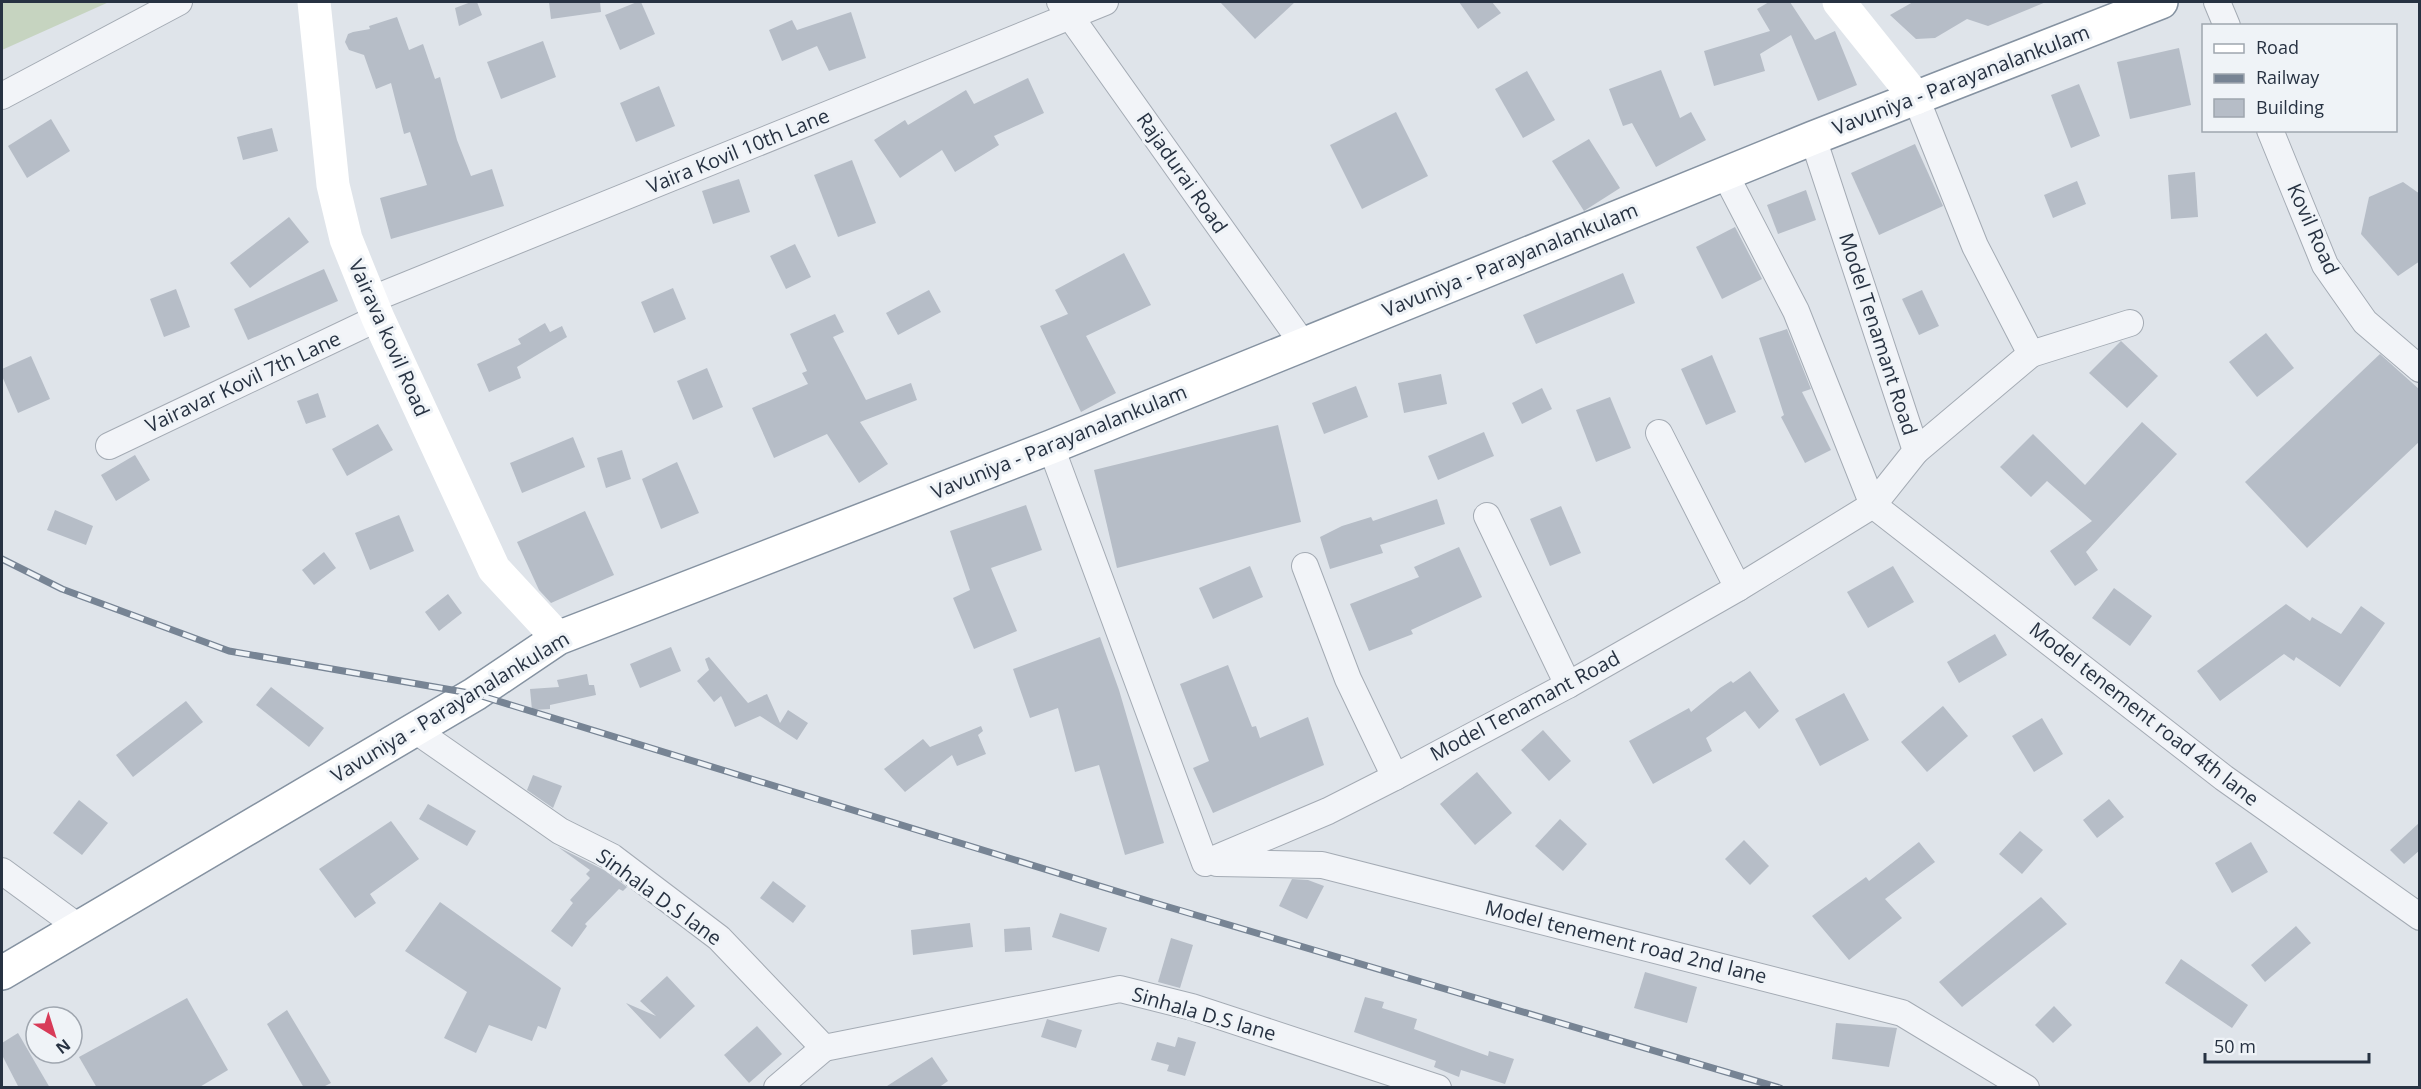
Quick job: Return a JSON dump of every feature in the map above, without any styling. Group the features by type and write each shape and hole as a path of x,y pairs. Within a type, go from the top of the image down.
{"main road":[{"name":"Vairava kovil Road","path":"314,2 333,184 346,239 374,309 494,569 558,638"},
{"name":"Vavuniya - Parayanalankulam","path":"2,973 77,926 475,694 558,638 1051,447 1813,138 2162,2"},
{"path":"1843,3 1916,98"}],"street":[{"path":"2,96 179,2"},
{"name":"Vaira Kovil 10th Lane","path":"374,309 1065,9 1105,2"},
{"path":"2217,2 2226,24"},
{"name":"Rajadurai Road","path":"1065,9 1303,344"},
{"path":"1916,98 1975,246 2031,354"},
{"name":"Kovil Road","path":"2271,132 2325,265 2365,322 2420,369"},
{"name":"Model Tenamant Road","path":"1205,863 1328,811 1568,685 1738,588 1873,505 1916,452 1813,138"},
{"path":"1725,174 1796,311 1873,505"},
{"name":"Vairavar Kovil 7th Lane","path":"109,446 374,309"},
{"path":"1916,452 2031,354 2130,323"},
{"path":"1659,433 1738,588"},
{"path":"1051,447 1205,863"},
{"name":"Model tenement road 4th lane","path":"1873,505 2224,778 2420,917"},
{"path":"1487,516 1568,685"},
{"path":"1305,566 1348,679 1395,777"},
{"name":"Sinhala D.S lane","path":"415,730 560,831 612,857 719,938 824,1048"},
{"name":"Model tenement road 2nd lane","path":"1205,863 1322,864 1902,1013 2026,1088"},
{"path":"2,871 77,926"},
{"name":"Sinhala D.S lane","path":"777,1088 824,1048 1120,989 1192,1007 1438,1088"}],"green space":[{"path":"2,2 109,2 2,50"}],"building":[{"path":"477,2 482,15 459,26 455,8"},
{"path":"549,2 600,2 601,12 551,19"},
{"path":"641,2 655,34 620,50 605,15"},
{"path":"1220,2 1295,2 1255,39"},
{"path":"1459,2 1492,2 1501,13 1478,29"},
{"path":"1769,2 1790,2 1815,40 1835,31 1857,85 1818,101 1791,35 1760,54 1765,71 1714,86 1704,51 1770,31 1757,9"},
{"path":"1913,2 2046,2 1988,26 1967,19 1935,38 1916,39 1890,15"},
{"path":"851,12 866,58 829,71 817,46 782,61 769,30 792,20 797,30"},
{"path":"397,17 409,50 423,44 435,79 440,77 457,140 471,176 492,169 504,206 391,239 380,198 427,185 410,132 404,134 391,83 376,89 364,55 349,50 345,42 348,34 370,29 369,26"},
{"path":"543,41 556,77 501,99 487,62"},
{"path":"2179,48 2191,105 2130,119 2117,62"},
{"path":"1661,70 1680,118 1691,112 1706,140 1656,167 1632,123 1623,126 1609,89"},
{"path":"1527,71 1555,120 1523,138 1495,89"},
{"path":"1028,78 1044,113 994,136 999,145 955,172 942,150 900,178 874,140 905,120 908,125 966,90 974,104"},
{"path":"2079,84 2100,136 2071,148 2051,95"},
{"path":"659,86 675,126 636,142 620,103"},
{"path":"1396,112 1428,176 1362,209 1330,145"},
{"path":"51,119 70,151 27,178 8,146"},
{"path":"272,128 278,151 243,160 237,137"},
{"path":"1589,139 1620,188 1584,211 1552,161"},
{"path":"1915,144 1943,206 1879,235 1851,173"},
{"path":"852,160 876,223 838,237 814,175"},
{"path":"2195,172 2198,217 2171,219 2168,175"},
{"path":"739,179 750,212 713,224 702,191"},
{"path":"2077,181 2086,204 2053,218 2044,195"},
{"path":"2403,182 2420,194 2420,261 2398,276 2361,234 2369,197"},
{"path":"1806,190 1816,220 1778,234 1767,205"},
{"path":"289,217 309,242 250,288 230,263"},
{"path":"1735,227 1762,279 1722,299 1696,247"},
{"path":"795,244 811,277 786,289 770,256"},
{"path":"1124,253 1151,305 1086,336 1116,393 1081,412 1040,326 1068,314 1055,290"},
{"path":"324,269 338,301 248,340 234,309"},
{"path":"1623,273 1635,303 1536,344 1523,315"},
{"path":"673,288 686,319 654,333 641,302"},
{"path":"176,289 190,327 164,337 150,299"},
{"path":"929,290 941,312 898,335 886,313"},
{"path":"1922,290 1939,326 1919,335 1902,299"},
{"path":"835,314 844,332 833,337 866,400 911,383 917,400 860,422 888,464 859,483 827,434 774,458 752,408 808,384 802,373 807,371 790,334"},
{"path":"545,323 550,332 562,326 567,337 517,367 521,378 489,392 477,364 521,344 518,339"},
{"path":"1787,329 1811,389 1802,392 1831,450 1805,463 1781,417 1784,415 1759,338"},
{"path":"2266,333 2294,368 2257,397 2229,362"},
{"path":"2121,341 2158,376 2127,408 2089,373"},
{"path":"2380,354 2420,390 2420,441 2307,548 2245,482"},
{"path":"1712,355 1736,412 1706,425 1681,369"},
{"path":"31,356 50,399 18,413 2,376 2,369"},
{"path":"707,368 723,407 693,420 677,381"},
{"path":"1441,374 1447,404 1404,413 1398,383"},
{"path":"1356,386 1368,417 1324,434 1312,403"},
{"path":"1542,388 1552,409 1522,424 1512,403"},
{"path":"318,393 326,417 306,424 297,401"},
{"path":"1610,397 1631,448 1596,462 1576,410"},
{"path":"2142,422 2177,454 2086,552 2098,570 2075,586 2050,551 2092,521 2047,481 2031,497 2000,467 2033,434 2085,485"},
{"path":"378,424 393,450 347,476 332,449"},
{"path":"1278,425 1301,522 1117,568 1094,470"},
{"path":"1484,432 1494,456 1438,480 1428,456"},
{"path":"573,437 585,467 522,493 510,463"},
{"path":"622,450 631,479 606,488 597,458"},
{"path":"135,455 150,480 116,501 101,475"},
{"path":"677,462 699,513 661,529 642,479"},
{"path":"1437,499 1445,524 1380,545 1383,553 1330,569 1320,537 1342,526 1371,517 1373,521"},
{"path":"1026,505 1042,550 991,568 1017,631 974,649 953,598 970,590 950,531"},
{"path":"1561,506 1581,553 1550,566 1530,519"},
{"path":"55,510 93,526 86,545 47,530"},
{"path":"585,511 614,575 551,603 539,590 517,542"},
{"path":"399,515 414,551 370,570 355,533"},
{"path":"1459,547 1482,597 1411,630 1413,634 1369,651 1350,604 1419,577 1414,567"},
{"path":"324,552 336,568 314,585 302,570"},
{"path":"1250,566 1263,597 1213,619 1199,588"},
{"path":"1893,566 1914,602 1868,628 1847,592"},
{"path":"2114,588 2152,616 2130,646 2092,618"},
{"path":"448,594 462,613 439,631 425,612"},
{"path":"2286,604 2310,621 2312,617 2341,634 2361,606 2385,623 2340,687 2296,657 2294,661 2284,654 2220,701 2197,671"},
{"path":"1995,634 2007,655 1959,683 1947,662"},
{"path":"1100,637 1119,690 1164,843 1125,855 1099,765 1075,772 1058,708 1030,718 1013,669"},
{"path":"671,647 681,671 640,688 630,664"},
{"path":"709,657 748,703 767,694 780,723 788,710 808,723 797,740 760,716 735,727 721,696 714,702 697,681 709,670 705,659"},
{"path":"1228,665 1252,727 1256,726 1260,738 1308,717 1324,765 1213,813 1193,768 1209,761 1180,684"},
{"path":"1750,671 1779,711 1759,729 1745,711 1706,738 1712,751 1653,784 1629,741 1689,708 1691,712 1720,688 1731,681 1733,683"},
{"path":"587,674 589,685 594,685 596,695 550,705 550,709 532,710 530,689 559,687 557,680"},
{"path":"271,687 324,728 309,747 256,705"},
{"path":"1844,693 1869,740 1820,766 1795,719"},
{"path":"186,701 203,722 133,777 116,755"},
{"path":"1943,706 1968,736 1927,772 1901,742"},
{"path":"2042,718 2063,754 2034,772 2012,736"},
{"path":"981,726 983,731 978,735 986,754 957,766 952,755 905,792 884,769 923,739 930,747"},
{"path":"1543,730 1571,761 1549,781 1521,750"},
{"path":"1477,772 1512,813 1475,845 1440,804"},
{"path":"533,775 562,786 553,808 527,790"},
{"path":"2109,799 2124,817 2097,838 2083,820"},
{"path":"79,800 108,823 82,855 53,833"},
{"path":"428,804 476,831 467,846 419,819"},
{"path":"1560,819 1587,844 1563,871 1535,846"},
{"path":"391,821 419,859 370,894 376,903 355,918 319,869"},
{"path":"2420,822 2420,850 2404,864 2390,850"},
{"path":"2020,831 2043,850 2022,874 1999,854"},
{"path":"1744,840 1769,866 1750,885 1725,859"},
{"path":"1919,842 1935,862 1885,899 1902,918 1849,960 1812,916 1866,877 1869,881"},
{"path":"2251,842 2268,872 2232,893 2215,863"},
{"path":"558,847 604,870 627,887 623,891 619,889 585,924 587,926 572,947 551,931 573,903 570,900 590,878 586,874 590,870"},
{"path":"1292,879 1308,880 1324,886 1307,919 1279,906"},
{"path":"773,881 806,906 793,923 760,898"},
{"path":"2041,897 2067,924 1962,1007 1939,982"},
{"path":"440,902 561,988 546,1029 538,1026 532,1041 489,1025 476,1053 444,1038 467,992 405,951"},
{"path":"1060,913 1107,928 1099,952 1052,937"},
{"path":"970,923 973,947 913,955 911,930"},
{"path":"2296,926 2311,943 2265,982 2251,965"},
{"path":"1030,927 1032,950 1005,952 1004,929"},
{"path":"1171,938 1193,945 1180,988 1158,982"},
{"path":"2181,959 2248,1005 2232,1028 2165,983"},
{"path":"1645,972 1697,987 1687,1023 1634,1008"},
{"path":"667,976 695,1006 660,1039 626,1003 656,1016 640,1001"},
{"path":"1365,997 1384,1002 1382,1008 1417,1019 1414,1029 1488,1056 1489,1051 1514,1059 1505,1084 1461,1070 1459,1077 1434,1067 1436,1061 1354,1032"},
{"path":"187,998 228,1070 198,1088 97,1088 84,1065 84,1054"},
{"path":"2054,1006 2072,1025 2053,1043 2035,1025"},
{"path":"287,1010 331,1083 321,1088 304,1088 267,1024"},
{"path":"1047,1019 1082,1030 1076,1048 1041,1037"},
{"path":"1836,1023 1897,1028 1889,1067 1832,1059"},
{"path":"757,1026 782,1054 749,1083 724,1055"},
{"path":"18,1033 24,1043 24,1065 37,1065 50,1088 19,1088 2,1055 2,1043"},
{"path":"1178,1037 1196,1042 1185,1076 1167,1071 1169,1065 1151,1060 1157,1042 1175,1047"},
{"path":"932,1057 948,1081 938,1088 884,1088"}],"railway":[{"path":"2,559 62,589 229,651 475,694 1155,903 1780,1088"}]}
